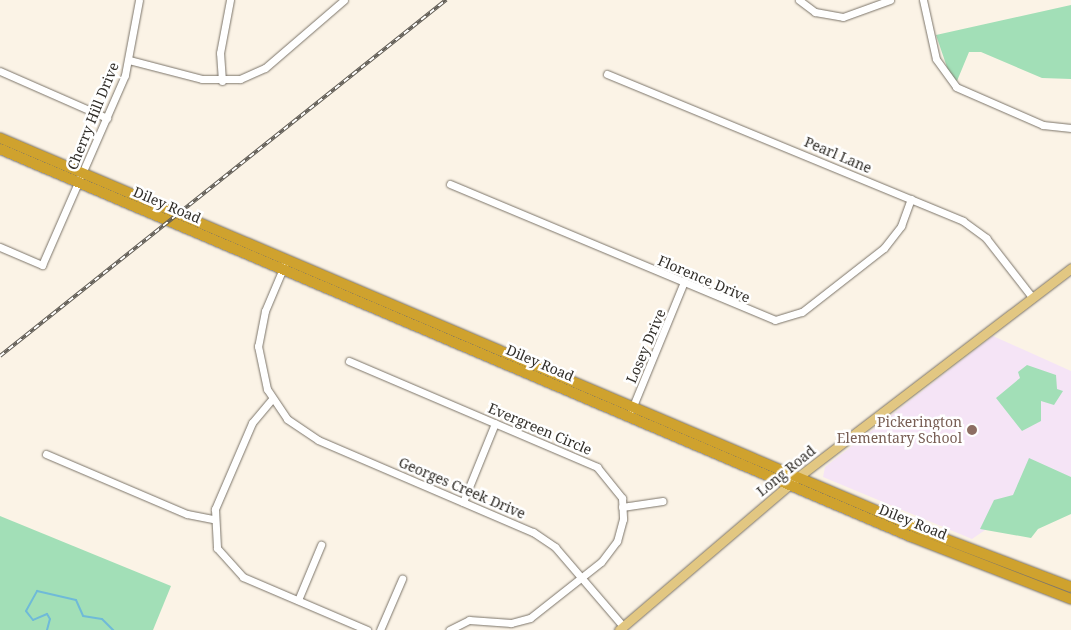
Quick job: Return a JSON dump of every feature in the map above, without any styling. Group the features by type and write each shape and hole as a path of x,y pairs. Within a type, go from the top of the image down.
{"highway":[{"name":"Diley Road","path":"0,138 81,178"},
{"name":"Diley Road","path":"0,149 81,178 631,411 1071,588"},
{"name":"Diley Road","path":"631,411 789,485 1071,598"}],"main road":[{"name":"Long Road","path":"621,628 789,485 1071,268"}],"street":[{"name":"Cherry Hill Drive","path":"0,247 42,265 107,118 129,60 139,0"},
{"path":"222,81 220,53 230,0"},
{"path":"129,60 222,81 265,68 344,0"},
{"path":"799,0 815,12 843,17 890,0"},
{"path":"923,0 936,59 956,87 1042,125 1071,128"},
{"path":"0,70 107,118"},
{"name":"Pearl Lane","path":"607,74 912,199 979,232 1032,297"},
{"name":"Florence Drive","path":"450,184 766,318 794,317 884,248 901,226 912,199"},
{"path":"285,264 261,323 260,366 272,399 252,423 213,519 217,548 234,571 368,630"},
{"name":"Losey Drive","path":"631,411 684,284"},
{"name":"Evergreen Circle","path":"349,362 598,467 611,480 622,506"},
{"name":"Georges Creek Drive","path":"272,399 296,427 318,440 533,532 581,576 621,628"},
{"path":"463,502 495,423"},
{"path":"46,454 188,514 213,519"},
{"path":"449,630 469,620 511,623 530,618 601,562 617,541 622,506 664,501"},
{"path":"298,600 321,545"},
{"path":"380,630 402,579"}],"shaded area":[{"name":"Pickerington Elementary School","path":"993,336 1071,371 1071,496 1001,519 972,539 823,477 825,467"}],"green space":[{"path":"1071,5 1071,79 1042,78 981,52 969,52 957,81 950,76 936,35"},
{"path":"1027,365 1056,375 1057,389 1063,391 1054,405 1041,401 1041,421 1022,431 996,398 1020,378 1018,372"},
{"path":"1029,458 1071,477 1071,514 1038,529 1031,538 980,529 994,500 1013,495"},
{"path":"0,516 171,586 153,630 0,630"}],"waterway":[{"path":"47,630 50,619 47,614 33,620 26,611 37,591 76,600 83,616 102,619 113,630"}],"railway":[{"path":"0,356 446,0"}],"place":[{"name":"Pickerington Elementary School","path":"972,430"}]}
